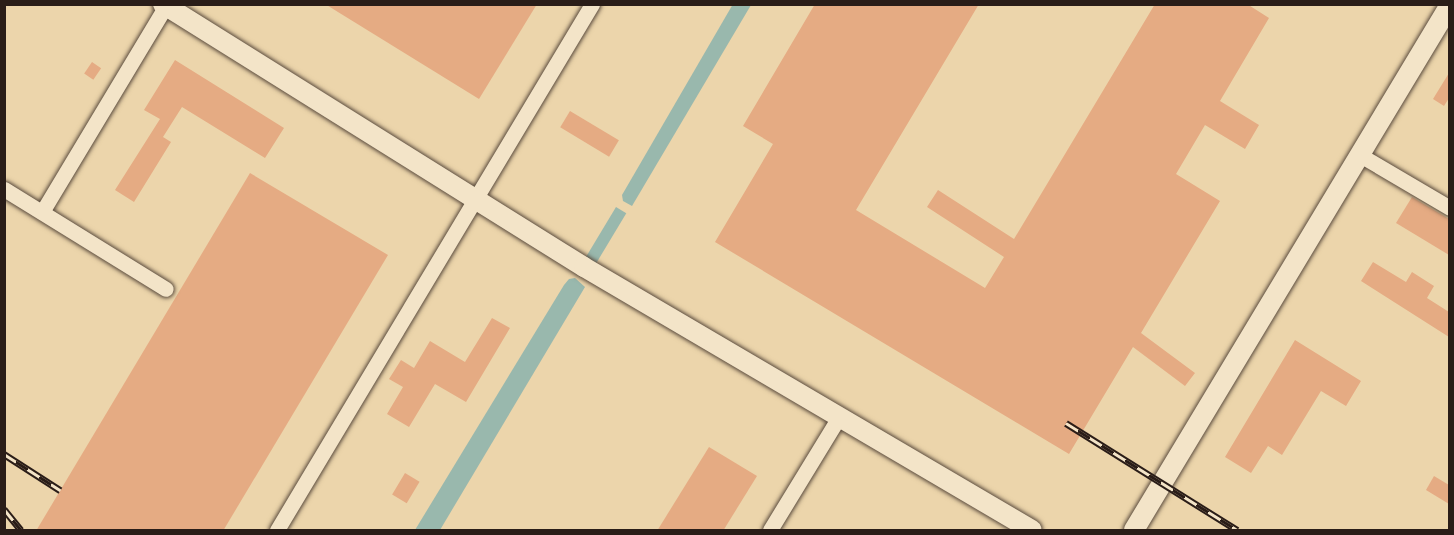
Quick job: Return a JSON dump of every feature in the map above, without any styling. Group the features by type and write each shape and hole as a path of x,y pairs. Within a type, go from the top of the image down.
{"street":[{"path":"277,531 592,4"},
{"path":"42,212 165,5 584,267 1032,531"},
{"path":"1134,531 1449,5"},
{"path":"1360,155 1449,208"},
{"path":"4,189 166,289"},
{"path":"770,531 839,417"}],"water":[{"path":"733,4 751,5 632,206 623,201 622,195"},
{"path":"616,207 626,213 595,265 585,259"},
{"path":"575,278 585,287 440,530 415,530 564,285 569,279"}],"building":[{"path":"325,4 537,4 479,99"},
{"path":"815,4 979,4 856,210 985,288 1004,257 927,207 938,190 1014,239 1155,4 1247,4 1269,18 1220,101 1259,125 1245,149 1205,125 1176,174 1220,201 1141,333 1195,373 1185,386 1133,347 1069,454 715,242 773,144 743,126"},
{"path":"175,60 284,128 265,158 182,107 163,137 171,142 134,202 115,190 160,119 144,110"},
{"path":"92,62 101,68 93,80 84,74"},
{"path":"1449,73 1449,98 1444,106 1433,99"},
{"path":"570,111 619,140 609,157 560,127"},
{"path":"250,173 388,255 223,531 36,531"},
{"path":"1412,197 1449,219 1449,255 1396,223"},
{"path":"1373,262 1406,282 1412,272 1434,286 1427,298 1449,312 1449,337 1361,281"},
{"path":"492,318 510,328 466,402 435,384 409,427 387,414 403,387 389,379 401,360 414,368 430,341 465,362"},
{"path":"1295,340 1361,381 1346,406 1321,391 1282,455 1268,446 1251,473 1225,457"},
{"path":"709,447 757,476 723,531 657,531"},
{"path":"405,473 420,482 407,503 392,494"},
{"path":"1434,476 1449,485 1449,504 1426,490"}],"railway":[{"path":"1066,423 1237,530"},
{"path":"4,454 60,490"},
{"path":"4,509 21,530"}]}
